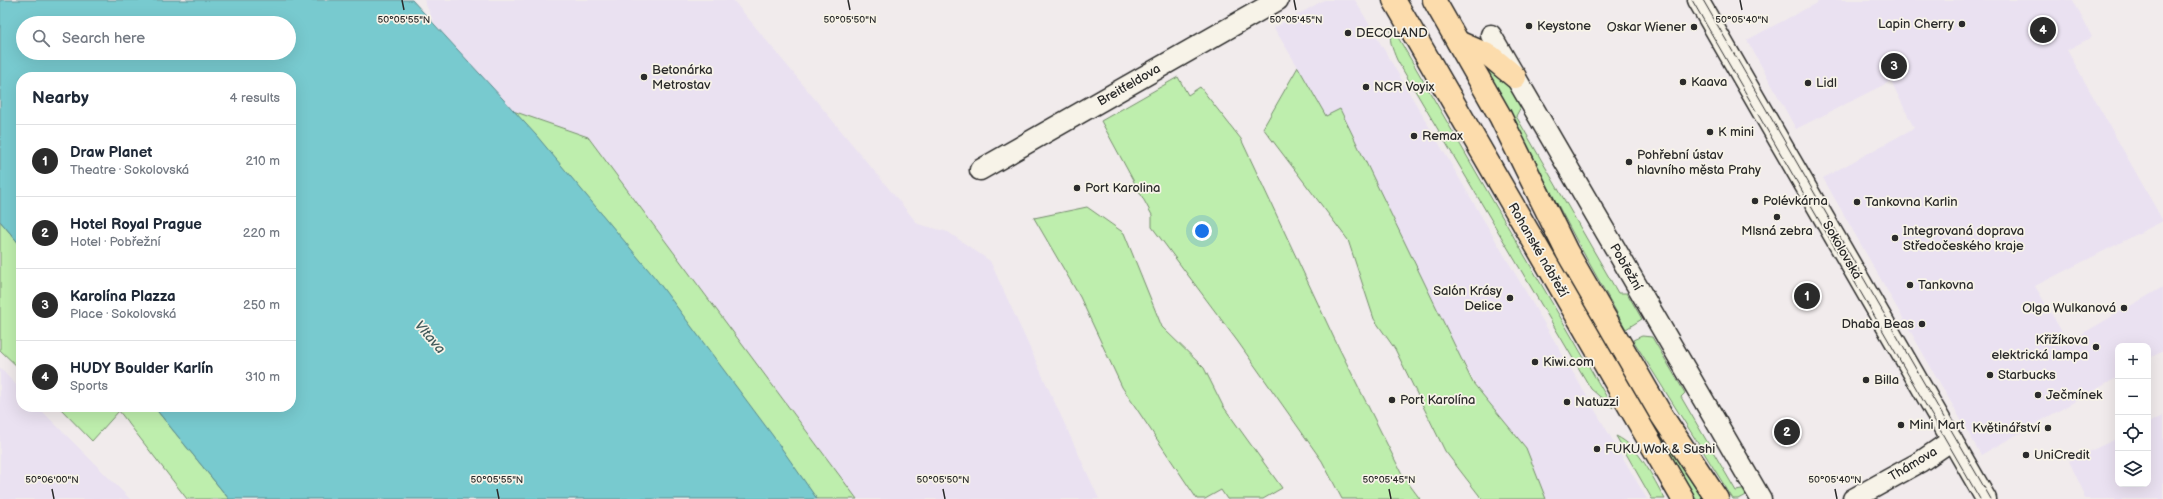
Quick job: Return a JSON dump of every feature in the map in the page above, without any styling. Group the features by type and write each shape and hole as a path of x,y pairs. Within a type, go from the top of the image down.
{"main road":[{"name":"Rohanské nábřeží","path":"1394,0 1683,499"},
{"name":"Rohanské nábřeží","path":"1434,0 1500,116 1567,252 1662,416 1717,499"},
{"path":"1458,42 1490,56 1515,77"}],"street":[{"name":"Breitfeldova","path":"980,170 1278,0"},
{"name":"Sokolovská","path":"1698,0 1986,499"},
{"name":"Pobřežní","path":"1491,35 1761,499"},
{"name":"Thámova","path":"1853,499 1920,462 1952,440"}],"shaded area":[{"path":"424,0 733,0 918,224 948,232 990,261 1099,499 857,499 588,137 513,111 434,23"},
{"path":"1324,0 1355,0 1647,499 1540,499 1298,67 1274,28"},
{"path":"1822,0 2073,0 2092,37 2067,50 2163,221 2035,286 2068,342 2163,287 2163,351 2151,357 2151,343 2115,343 2115,379 1981,455 1823,178 1914,128 1891,81 1796,129 1747,40"},
{"path":"0,368 16,385 16,412 43,412 130,499 0,499"},
{"path":"2163,416 2163,499 2084,499 2084,493 2069,461 2115,439 2115,487 2151,487 2151,422"}],"green space":[{"path":"1392,27 1613,408 1591,389 1397,60 1392,47"},
{"path":"1483,64 1502,76 1523,103 1516,116 1618,293 1627,293 1642,319 1626,329 1578,243"},
{"path":"1298,67 1326,116 1340,109 1473,383 1526,448 1546,499 1482,499 1445,451 1395,349 1374,319 1348,240 1263,128"},
{"path":"1178,77 1188,95 1200,87 1241,139 1334,338 1403,476 1420,499 1342,499 1322,461 1238,342 1152,227 1152,215 1101,121"},
{"path":"513,111 588,137 857,499 817,499"},
{"path":"1087,207 1124,233 1162,327 1204,368 1223,406 1282,488 1263,499 1227,499 1221,490 1205,499 1197,499 1122,387 1080,297 1034,218"},
{"path":"0,221 16,240 16,365 0,350"},
{"path":"1642,336 1652,337 1685,393 1681,397 1736,491 1747,489 1749,493 1738,499 1733,499 1633,340"},
{"path":"1633,390 1698,492 1704,499 1693,499 1631,392"},
{"path":"64,412 118,412 92,441"},
{"path":"120,412 158,412 229,499 187,499"},
{"path":"1616,436 1632,447 1639,455 1665,499 1652,499"}],"water":[{"name":"Vltava","path":"0,0 412,0 536,135 656,279 773,436 817,499 229,499 158,412 296,412 296,72 16,72 16,240 0,221"}],"tram line":[{"path":"1692,0 1980,499"},
{"path":"1703,0 1991,499"}],"place":[{"name":"Lapin Cherry","path":"1962,24"},
{"name":"Keystone","path":"1529,26"},
{"name":"Oskar Wiener","path":"1694,27"},
{"name":"HUDY Boulder Karlín","path":"2043,30"},
{"name":"DECOLAND","path":"1348,33"},
{"name":"Karolína Plazza","path":"1894,66"},
{"name":"Betonárka Metrostav","path":"644,77"},
{"name":"Kaava","path":"1683,82"},
{"name":"Lidl","path":"1808,83"},
{"name":"NCR Voyix","path":"1366,87"},
{"name":"K mini","path":"1710,132"},
{"name":"Remax","path":"1414,136"},
{"name":"Pohřební ústav hlavního města Prahy","path":"1629,162"},
{"name":"Port Karolina","path":"1077,188"},
{"name":"Polévkárna","path":"1755,201"},
{"name":"Tankovna Karlin","path":"1857,202"},
{"name":"Mlsná zebra","path":"1777,217"},
{"name":"Integrovaná doprava Středočeského kraje","path":"1895,238"},
{"name":"Tankovna","path":"1910,285"},
{"name":"Draw Planet","path":"1807,296"},
{"name":"Salón Krásy Delice","path":"1510,298"},
{"name":"Olga Wulkanová","path":"2124,308"},
{"name":"Dhaba Beas","path":"1922,324"},
{"name":"Křižíkova elektrická lampa","path":"2096,347"},
{"name":"Kiwi.com","path":"1535,362"},
{"name":"Starbucks","path":"1990,375"},
{"name":"Billa","path":"1866,380"},
{"name":"Ječmínek","path":"2038,395"},
{"name":"Port Karolína","path":"1392,400"},
{"name":"Natuzzi","path":"1567,402"},
{"name":"Mini Mart","path":"1901,425"},
{"name":"Květinářství","path":"2048,428"},
{"name":"Hotel Royal Prague","path":"1787,432"},
{"name":"FUKU Wok & Sushi","path":"1597,449"},
{"name":"UniCredit","path":"2026,455"}]}
